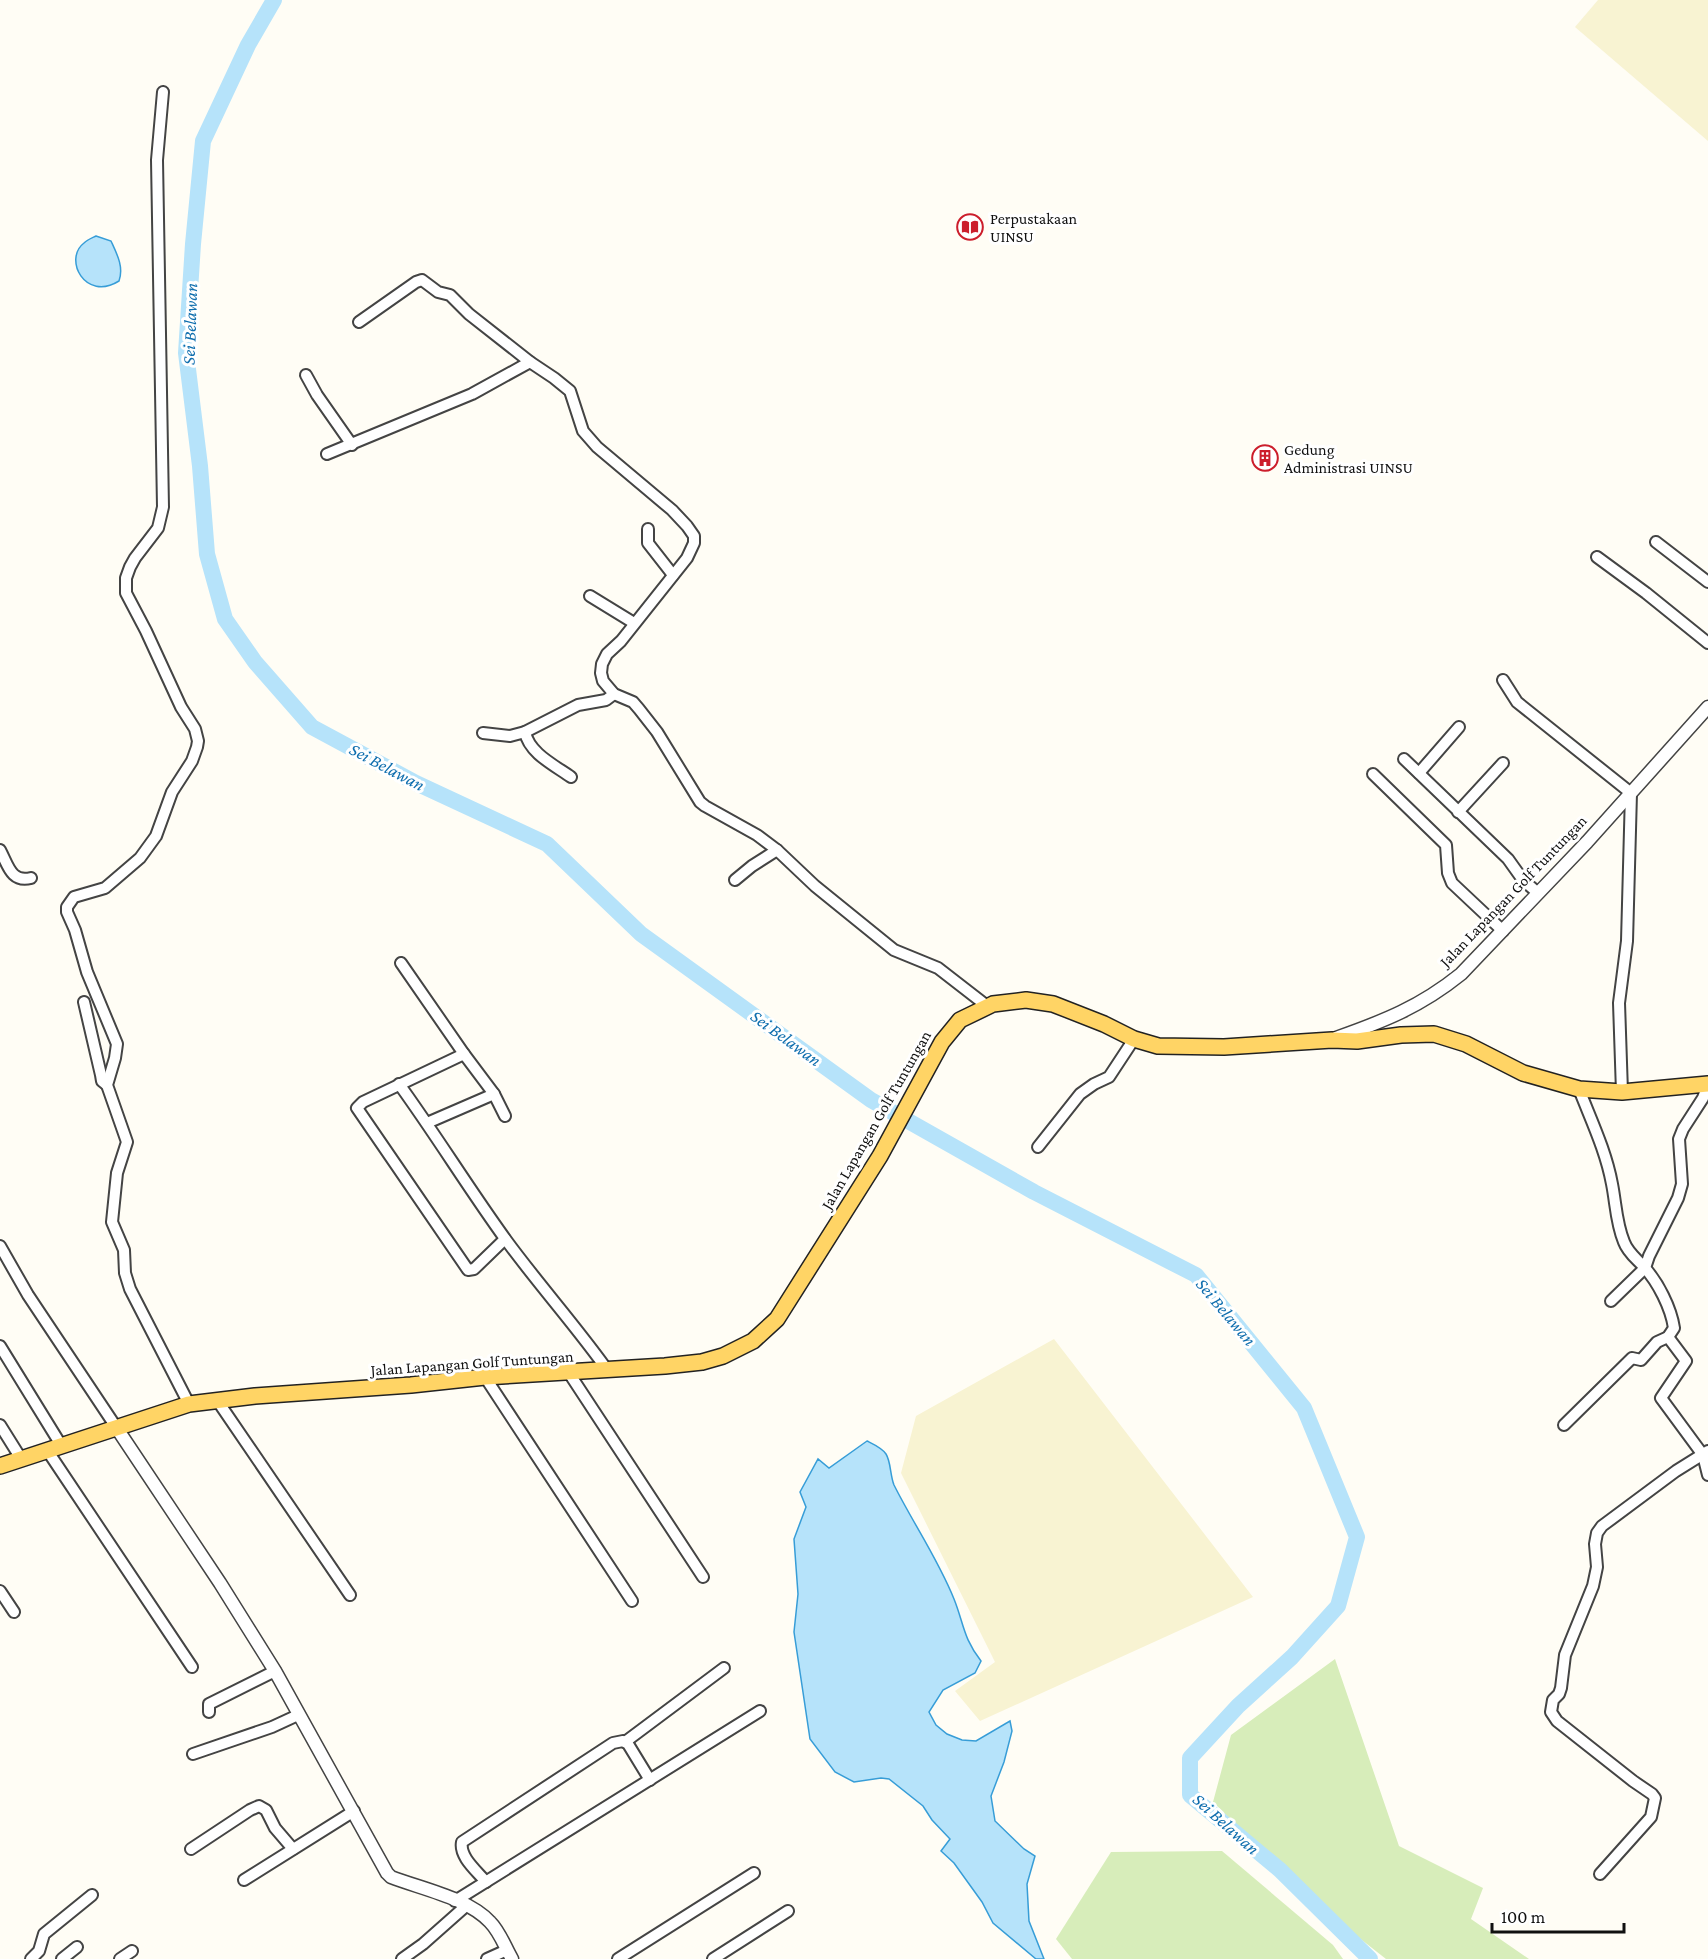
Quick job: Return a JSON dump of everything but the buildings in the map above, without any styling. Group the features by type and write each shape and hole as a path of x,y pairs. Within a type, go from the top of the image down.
{"main road":[{"name":"Jalan Lapangan Golf Tuntungan","path":"0,1466 189,1404 485,1377 608,1371 702,1362 723,1356 753,1341 786,1308 814,1259 880,1156 942,1042 954,1026 968,1014 987,1006 1026,1000 1053,1004 1104,1024 1134,1039 1158,1046 1224,1047 1332,1040"},
{"path":"1332,1040 1357,1041 1401,1035 1434,1034 1466,1044 1523,1073 1579,1089 1623,1092 1708,1084"}],"street":[{"path":"107,1085 117,1044 87,972 67,907 74,897 105,888 140,858 156,836 172,792 192,761 198,741 195,729 181,707 126,594 125,586 135,558 158,528 163,507 157,160 163,92"},
{"path":"359,322 422,280 438,292 450,295 469,314 570,391 583,431 597,447 672,510 694,536 694,543 687,558 607,654 602,664 603,681 614,694 633,702 639,709 657,732 700,802 777,850 815,886 894,950 938,968 987,1006"},
{"path":"327,454 472,394 530,362"},
{"path":"306,375 352,445"},
{"path":"648,529 648,543 673,575"},
{"path":"1656,542 1708,582"},
{"path":"1597,557 1646,593 1708,644"},
{"path":"591,596 634,624"},
{"path":"1503,680 1517,702 1631,793 1627,941 1619,1003 1623,1092"},
{"path":"483,733 510,736 525,732 578,705 606,700 614,694"},
{"name":"Jalan Lapangan Golf Tuntungan","path":"1332,1040 1393,1017 1439,991 1461,974 1503,932 1708,707"},
{"path":"1419,773 1459,727"},
{"path":"525,732 526,741 533,750 570,777"},
{"path":"1404,759 1508,859 1523,880 1538,893"},
{"path":"1458,812 1503,763"},
{"path":"1373,774 1446,845 1448,873 1452,883 1503,932"},
{"path":"0,850 15,878 22,880 31,878"},
{"path":"735,880 777,850"},
{"path":"401,963 494,1094 505,1116"},
{"path":"84,1002 100,1075 102,1081 107,1085 127,1142 117,1173 112,1222 124,1250 125,1272 130,1289 189,1404"},
{"path":"1038,1147 1080,1095 1094,1084 1108,1079 1134,1039"},
{"path":"464,1054 399,1084 358,1105 357,1108 468,1270 474,1269 505,1239"},
{"path":"399,1084 505,1239 608,1371"},
{"path":"1611,1301 1645,1268 1648,1256 1678,1198 1682,1184 1679,1139 1703,1098 1708,1084"},
{"path":"1564,1425 1632,1358 1641,1360 1657,1342 1674,1331 1674,1324 1667,1305 1645,1268 1624,1244 1616,1220 1612,1184 1604,1154 1579,1089"},
{"path":"427,1123 494,1094"},
{"path":"0,1246 28,1295 220,1583 275,1671 381,1863 392,1877 479,1911 493,1924 509,1954 487,1959"},
{"path":"1668,1337 1686,1361 1660,1398 1706,1453 1708,1475"},
{"path":"0,1346 54,1447 192,1667"},
{"path":"569,1373 703,1577"},
{"path":"485,1377 632,1600"},
{"path":"217,1400 350,1595"},
{"path":"0,1425 20,1458"},
{"path":"1600,1874 1651,1817 1655,1798 1557,1721 1551,1712 1552,1706 1561,1688 1565,1655 1593,1586 1597,1567 1595,1544 1602,1526 1676,1471 1706,1453"},
{"path":"0,1591 14,1612"},
{"path":"486,1882 463,1854 462,1842 613,1743 625,1742 724,1668"},
{"path":"209,1712 207,1707 209,1704 275,1671"},
{"path":"402,1959 423,1944 461,1903 486,1882 760,1711"},
{"path":"193,1754 272,1727 298,1715"},
{"path":"625,1742 650,1780"},
{"path":"191,1849 259,1806 266,1810 292,1849"},
{"path":"244,1880 354,1811"},
{"path":"618,1959 754,1874"},
{"path":"31,1959 39,1951 44,1934 92,1895"},
{"path":"713,1959 788,1911"},
{"path":"62,1959 77,1947"},
{"path":"120,1959 132,1951"}],"shaded area":[{"path":"1598,0 1708,0 1708,141 1575,27"},
{"path":"1054,1339 1253,1597 980,1721 955,1691 995,1662 901,1473 916,1416"}],"green space":[{"path":"1335,1659 1399,1846 1483,1888 1471,1919 1529,1959 1386,1959 1325,1911 1213,1802 1231,1735"},
{"path":"1222,1851 1333,1945 1343,1959 1072,1959 1056,1939 1111,1852"}],"water":[{"path":"96,236 111,241 120,266 119,281 107,286 96,286 87,282 77,268 78,250 85,242"},
{"path":"867,1441 886,1454 894,1485 941,1570 967,1638 981,1661 975,1673 943,1690 929,1712 936,1725 947,1734 962,1740 976,1741 1010,1721 1012,1731 1004,1762 991,1796 995,1821 1024,1849 1035,1856 1027,1884 1029,1921 1044,1959 1036,1959 993,1923 982,1902 954,1863 941,1851 950,1839 932,1820 923,1806 889,1779 854,1782 835,1772 810,1739 794,1632 798,1594 794,1539 806,1507 800,1492 818,1459 829,1468"}],"waterway":[{"name":"Sei Belawan","path":"274,0 248,45 203,141 193,244 186,353 200,466 207,554 225,619 255,662 312,727 416,783 547,844 641,934 871,1100 1034,1192 1196,1275 1304,1408 1357,1537 1338,1606 1292,1657 1238,1706 1190,1758 1190,1795 1280,1870 1370,1959"}],"place":[{"name":"Perpustakaan UINSU","path":"970,227"},
{"name":"Gedung Administrasi UINSU","path":"1265,458"}]}
